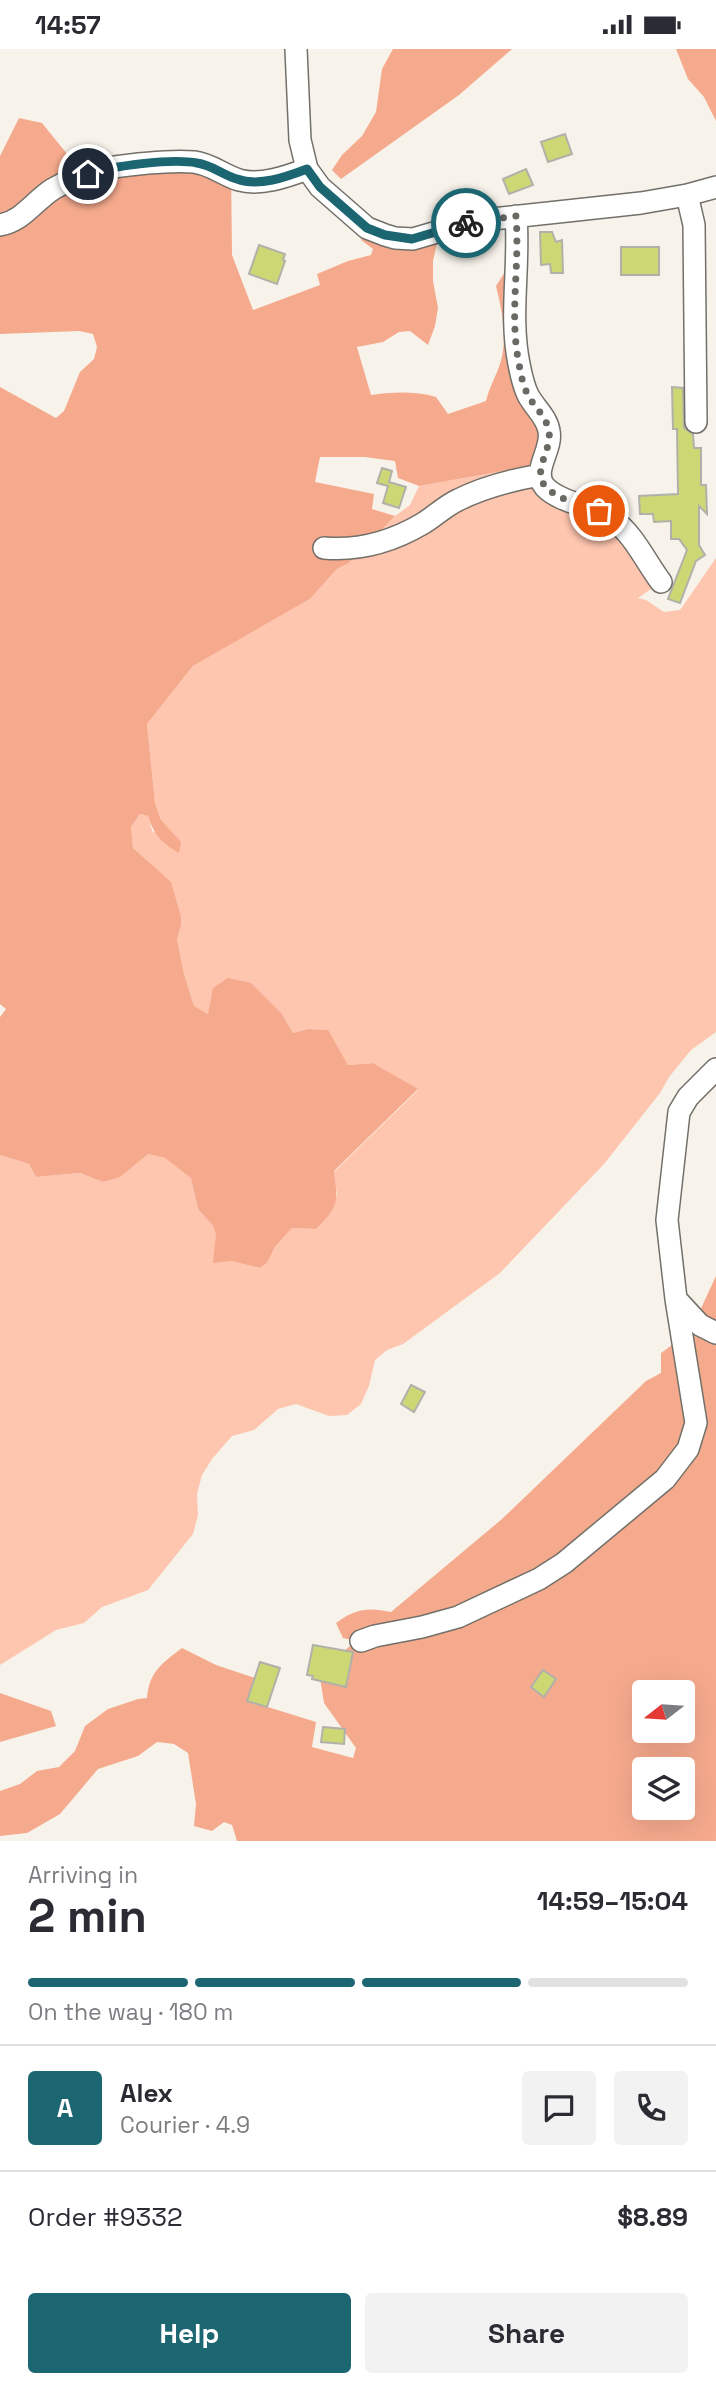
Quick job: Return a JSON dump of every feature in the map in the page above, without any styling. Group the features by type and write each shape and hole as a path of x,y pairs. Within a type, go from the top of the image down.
{"street":[{"path":"296,49 300,140 307,169 320,187 367,228 395,238 412,239 474,221 641,203 716,187"},
{"path":"0,225 12,222 27,212 53,189 106,168 196,162 239,180 254,182 307,169"},
{"path":"687,195 694,225 696,422"},
{"path":"516,216 518,241 514,328 518,361 528,395 549,431 549,447 540,475 545,486 553,493 613,519 624,530 660,582"},
{"path":"324,548 355,548 374,544 405,533 455,501 480,490 540,475"},
{"path":"361,1641 458,1617 539,1579 564,1563 665,1479 688,1449 696,1423 676,1299 667,1220 679,1112 688,1097 716,1069"},
{"path":"676,1299 700,1325 716,1333"}],"shaded area":[{"path":"393,49 512,49 459,95 341,179 332,170 342,155 362,136 376,112 382,69"},
{"path":"676,49 716,49 716,121 704,97 688,79"},
{"path":"19,118 42,123 76,165 96,170 231,165 232,255 253,310 320,285 317,274 371,255 373,249 361,240 367,228 440,230 433,261 433,281 438,308 428,345 410,331 399,332 383,342 357,347 371,395 404,393 436,397 448,414 486,401 504,345 496,286 507,269 514,328 545,420 543,464 419,486 398,478 395,461 364,457 320,457 315,482 374,494 372,509 395,516 349,563 337,569 310,599 193,666 147,724 155,803 161,820 181,842 179,853 159,838 148,816 140,814 131,827 133,848 171,882 181,917 177,939 194,1006 208,1014 213,988 228,978 251,983 282,1014 293,1033 308,1029 328,1030 348,1065 373,1063 418,1089 334,1171 335,1203 324,1221 316,1229 292,1228 275,1247 267,1263 260,1268 231,1261 213,1263 216,1234 213,1226 198,1209 191,1178 165,1158 148,1154 120,1177 103,1182 80,1173 36,1177 29,1164 0,1155 0,1017 6,1009 0,1004 0,387 56,418 64,411 80,372 94,359 97,347 93,334 79,331 0,334 0,156"},
{"path":"543,464 540,475 599,511 661,582 638,598 664,612 680,610 716,558 716,1032 691,1050 604,1164 500,1273 403,1344 387,1350 375,1360 369,1386 361,1404 347,1415 329,1416 296,1404 278,1409 254,1430 232,1436 202,1475 193,1534 148,1590 102,1607 84,1623 56,1630 0,1665 0,1155 29,1164 36,1177 80,1173 103,1182 148,1154 165,1158 191,1177 198,1209 213,1226 231,1261 260,1268 267,1263 275,1247 292,1228 316,1229 337,1195 334,1172 418,1090 373,1063 348,1065 327,1030 308,1029 293,1033 282,1014 208,1014 194,1006 177,939 181,926 158,871 133,848 131,827 140,814 148,816 153,833 161,820 155,803 147,724 193,666 310,599 337,569 349,563 395,516 410,505 419,486"},
{"path":"716,1276 716,1841 237,1841 232,1825 224,1822 212,1831 194,1826 196,1804 188,1753 174,1744 157,1742 138,1756 98,1769 60,1814 27,1833 0,1836 0,1791 20,1784 37,1771 59,1767 75,1751 85,1726 108,1709 147,1698 150,1681 158,1669 182,1648 216,1665 255,1678 248,1701 316,1722 312,1747 353,1758 356,1748 324,1703 319,1672 356,1641 343,1638 336,1623 362,1610 391,1612 502,1519 646,1381 661,1373 661,1353 690,1332"},
{"path":"0,1693 51,1711 56,1726 0,1742"}],"building":[{"path":"565,134 572,154 548,162 541,142"},
{"path":"526,169 533,185 509,194 503,179"},
{"path":"540,232 552,232 556,242 562,240 563,273 551,273 550,264 541,265"},
{"path":"259,245 285,254 277,284 249,274"},
{"path":"621,247 659,247 659,275 621,275"},
{"path":"672,387 683,388 684,428 693,434 694,448 701,448 701,485 706,485 707,514 699,506 699,545 705,555 696,561 680,603 668,599 687,550 679,539 671,539 671,521 654,522 653,514 640,514 639,496 678,494 677,429 673,429"},
{"path":"382,468 392,471 389,482 406,487 399,508 383,503 388,486 377,483"},
{"path":"411,1385 425,1392 414,1412 401,1404"},
{"path":"313,1645 353,1652 346,1687 312,1679 313,1676 307,1675"},
{"path":"260,1662 280,1668 267,1707 247,1701"},
{"path":"543,1670 556,1679 544,1697 531,1687"},
{"path":"323,1727 345,1729 344,1744 321,1742"}],"way so far":[{"path":"466,223 516,216 518,241 514,328 518,361 528,395 549,431 549,447 540,475 545,486 553,493 599,511"}],"route":[{"path":"88,174 106,168 196,162 239,180 254,182 307,169 320,187 367,228 385,235 412,239 466,223"}]}
